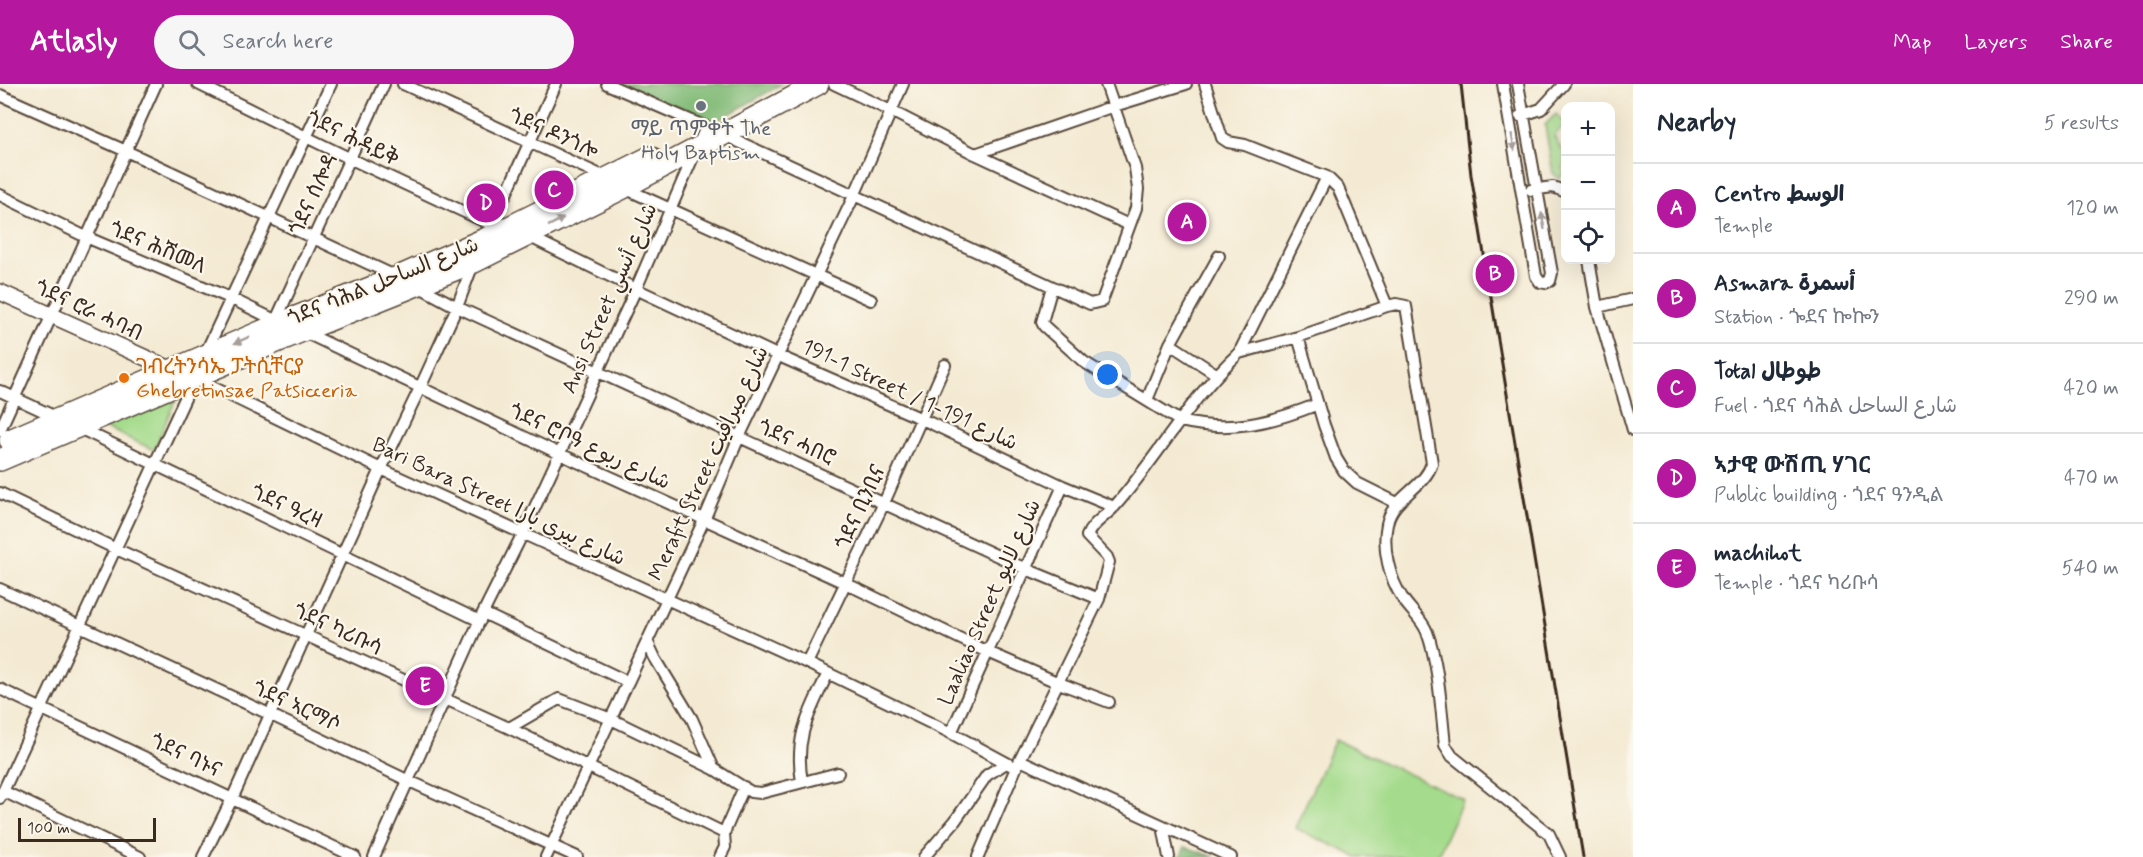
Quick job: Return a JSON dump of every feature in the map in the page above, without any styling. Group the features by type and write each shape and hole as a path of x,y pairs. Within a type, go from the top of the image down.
{"highway":[{"name":"ጎደና ሳሕል شارع الساحل","path":"0,444 69,423 194,378 302,331 407,282 505,232 698,147 714,131 789,84"},
{"name":"ጎደና ሳሕል شارع الساحل","path":"616,183 714,131 818,84"},
{"name":"ጎደና ሳሕል شارع الساحل","path":"69,423 279,321 474,262 505,232"},
{"path":"0,460 69,423"}],"street":[{"path":"0,430 156,84"},
{"name":"ጎደና ሕዳይቅ","path":"198,84 505,232"},
{"path":"140,857 2,794 230,298 332,84"},
{"name":"ጎደና ሰሎዳ","path":"279,321 313,239 384,84"},
{"name":"ጎደና ዶንጎሎ","path":"404,84 871,300"},
{"path":"203,857 232,799 342,554 457,307 474,262 505,232 529,143 556,84"},
{"path":"607,84 1090,304 1102,301 1136,208 1138,189 1135,168 1106,84"},
{"path":"834,84 975,154 1129,225"},
{"name":"Merafit Street شارع ميرافيت","path":"546,857 704,520 739,438 854,196 903,84"},
{"path":"975,154 1186,84"},
{"path":"1205,84 1222,138 1327,177 1338,188 1387,306"},
{"path":"1503,84 1536,276 1538,281 1545,283 1550,281 1552,276 1518,84"},
{"path":"1509,119 1541,109 1564,84"},
{"name":"ጎደና ሓበሮ","path":"0,95 126,151 739,438 1026,569 1099,599"},
{"name":"Ansi Street شارع أنسي","path":"374,857 482,617 636,289 698,147"},
{"path":"978,857 1014,764 1059,683 1099,599 1109,562 1087,536 1093,525 1114,507 1216,374 1239,354 1327,177"},
{"path":"1522,192 1553,187 1561,190"},
{"name":"ጎደና ሕሽመለ","path":"0,195 86,237 302,331"},
{"name":"191-1 Street / شارع 191-1","path":"505,232 636,289 1063,486 1114,507"},
{"path":"1147,400 1170,344 1219,256"},
{"path":"1590,264 1597,307 1633,430"},
{"path":"1052,287 1042,322 1044,326 1084,362 1180,421 1198,425 1250,426 1271,422 1317,404"},
{"name":"ጎደና ሮራ ሓባብ","path":"0,292 173,371 194,378"},
{"path":"1597,307 1633,299"},
{"path":"1239,354 1298,337 1387,306 1396,304 1406,306 1432,463 1426,476 1397,503 1387,521 1385,540 1387,560 1402,598 1427,632 1435,667 1446,745 1452,756 1550,834 1560,857"},
{"name":"ጎደና ሮቦዓ شارع ربوع","path":"302,331 560,454 845,583 988,652 1109,702"},
{"path":"1298,337 1317,404 1336,458 1344,471 1357,483 1397,503"},
{"path":"1170,344 1216,374"},
{"name":"ጎደና ቢንቢና","path":"807,663 884,503 945,365"},
{"name":"Bari Bara Street شارع بيرى بارا","path":"194,378 522,535 807,663 1014,764 1231,857"},
{"name":"ጎደና ዓረዛ","path":"0,392 342,554 628,682"},
{"name":"Laaliao Street شارع لاليو","path":"951,734 1063,486"},
{"name":"ጎደና ካሪቡሳ","path":"0,493 114,548 508,728 724,833"},
{"name":"ጎደና ኣርማሶ","path":"0,589 577,857"},
{"path":"647,641 692,719 714,769"},
{"path":"802,782 799,764 805,720 828,673"},
{"name":"ጎደና ባኑና","path":"0,689 355,857"},
{"path":"508,728 559,699 611,719 714,769 751,792 762,793 838,773"},
{"path":"924,857 955,821 987,775 1014,764"},
{"path":"720,857 725,847 724,833 744,787"},
{"path":"1162,826 1169,857"}],"green space":[{"name":"ማይ ጥምቀት The Holy Baptism","path":"613,84 782,84 707,127"},
{"path":"1556,114 1561,120 1561,128 1554,136 1561,148 1560,179 1553,173 1545,125"},
{"path":"178,394 154,450 100,425"},
{"path":"1335,740 1463,799 1437,857 1357,857 1295,828"},
{"path":"1185,847 1215,857 1180,857"}],"railway":[{"path":"1461,84 1471,175 1583,857"}],"place":[{"name":"ማይ ጥምቀት The Holy Baptism","path":"701,106"},
{"name":"Total طوطال","path":"554,190"},
{"name":"ኣታዊ ውሽጢ ሃገር","path":"486,203"},
{"name":"Centro الوسط","path":"1187,222"},
{"name":"Asmara أسمرة","path":"1495,274"},
{"name":"ገብረትንሳኤ ፓትሲቸርያ Ghebretinsae Patsicceria","path":"124,378"},
{"name":"machihot","path":"425,686"}]}
